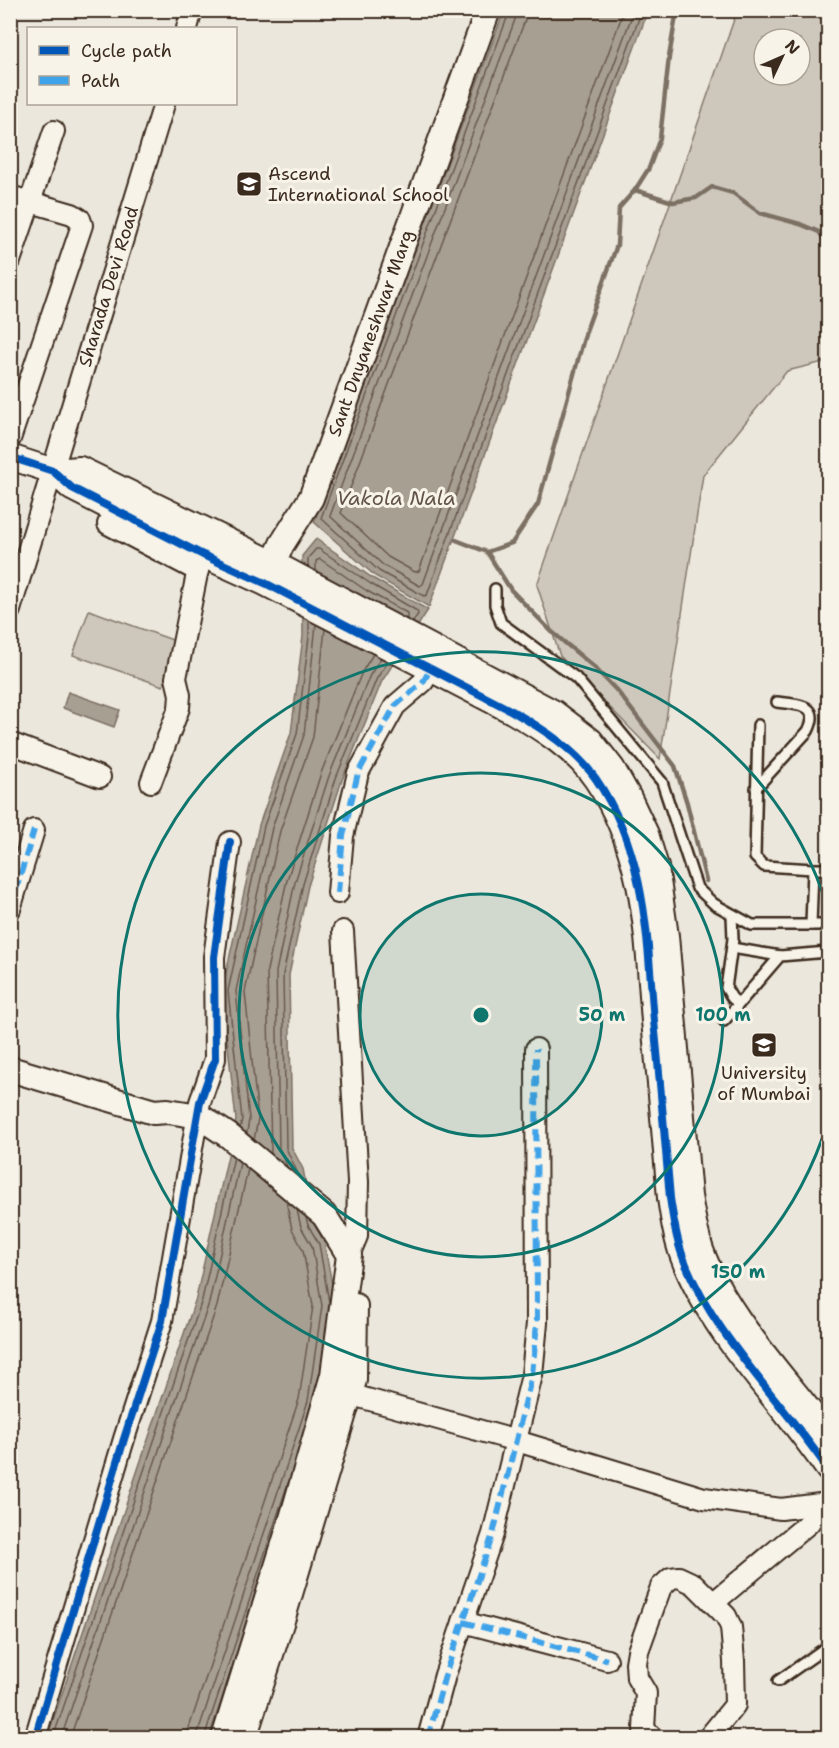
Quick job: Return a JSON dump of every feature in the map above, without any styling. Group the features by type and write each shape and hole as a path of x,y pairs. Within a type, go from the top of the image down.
{"street":[{"path":"187,27 192,10"},
{"name":"Sant Dnyaneshwar Marg","path":"269,573 282,544 311,498 488,10"},
{"name":"Sharada Devi Road","path":"10,610 164,105"},
{"path":"10,261 54,131"},
{"path":"10,196 72,214 80,219 82,225 10,439"},
{"path":"10,458 52,471 80,469 205,553"},
{"path":"52,471 109,523 269,573 425,643 553,712 591,741 612,768 629,798 646,834 656,867 657,937 670,1198 683,1258 710,1311 827,1463"},
{"path":"151,782 179,708 180,695 176,678 205,553"},
{"path":"292,585 428,669 512,711 548,732 574,754 596,778 628,841 657,937 689,1196 701,1251 726,1301 828,1435"},
{"path":"338,893 343,836 358,773 395,706 423,682 428,669"},
{"path":"10,742 100,777"},
{"path":"10,909 34,830"},
{"path":"35,1737 124,1439 162,1321 202,1096 215,1059 214,957 230,842"},
{"path":"343,931 358,1182 357,1236 349,1263"},
{"path":"428,1737 445,1675 493,1534 532,1375 537,1323 536,1049"},
{"path":"10,1056 154,1098 168,1111"},
{"path":"10,1069 154,1112 168,1111 199,1116 229,1136 324,1215 349,1263 355,1298 346,1353 354,1380 340,1392 236,1731"},
{"path":"340,1392 517,1441 704,1498 781,1509 824,1504"},
{"path":"713,1603 809,1522 824,1504"},
{"path":"641,1735 646,1694 637,1678 638,1651 661,1587 671,1578 679,1577 694,1584 726,1616 731,1627 735,1705 708,1737"},
{"path":"463,1622 607,1660"}],"lane":[{"path":"495,589 495,605 501,623 576,678 662,782 697,888 714,904 752,925 828,926"},
{"path":"756,788 808,731 813,721 811,712 804,706 777,702"},
{"path":"758,725 754,857 764,866 828,869"},
{"path":"811,925 813,869"},
{"path":"732,915 732,948 726,988 739,1004"},
{"path":"732,948 780,956 828,952"},
{"path":"724,1021 780,956"},
{"path":"778,1681 828,1646"}],"shaded area":[{"path":"737,11 828,11 828,361 787,371 703,475 660,759 560,656 537,585"},
{"path":"89,610 178,642 163,686 73,655"}],"water":[{"name":"Vakola Nala","path":"504,11 648,11 429,607 375,576 314,522"},
{"path":"316,539 374,579 428,610 382,681 342,780 308,886 289,975 292,1148 303,1169 313,1222 324,1241 336,1306 321,1405 209,1737 47,1738 196,1298 236,1120 222,991 259,825 291,733 303,636 302,556"},
{"path":"68,692 120,710 114,727 63,708"}],"waterway":[{"path":"635,190 649,168 660,138 677,10"},
{"path":"456,540 487,552 512,543 538,504 586,331 617,245 619,208 635,190 673,202 696,198 712,187 733,193 760,213 819,232 828,244"},
{"path":"487,552 511,590 551,631 595,668 618,692 675,766 687,803 706,881"}],"marked path":[{"path":"338,893 343,836 358,773 395,706 423,682 430,670"},
{"path":"10,909 34,830"},
{"path":"428,1738 445,1675 493,1534 532,1375 537,1323 536,1049"},
{"path":"463,1622 607,1660"}],"cycle path":[{"path":"10,457 53,471 72,488 203,555 265,583 512,711 558,740 588,768 613,807 625,836 641,896 646,926 670,1198 683,1257 695,1285 729,1340 828,1469"},
{"path":"35,1738 124,1439 162,1321 200,1102 215,1059 214,957 230,842"}],"place":[{"name":"Ascend International School","path":"249,184"},
{"name":"University of Mumbai","path":"764,1045"}]}
